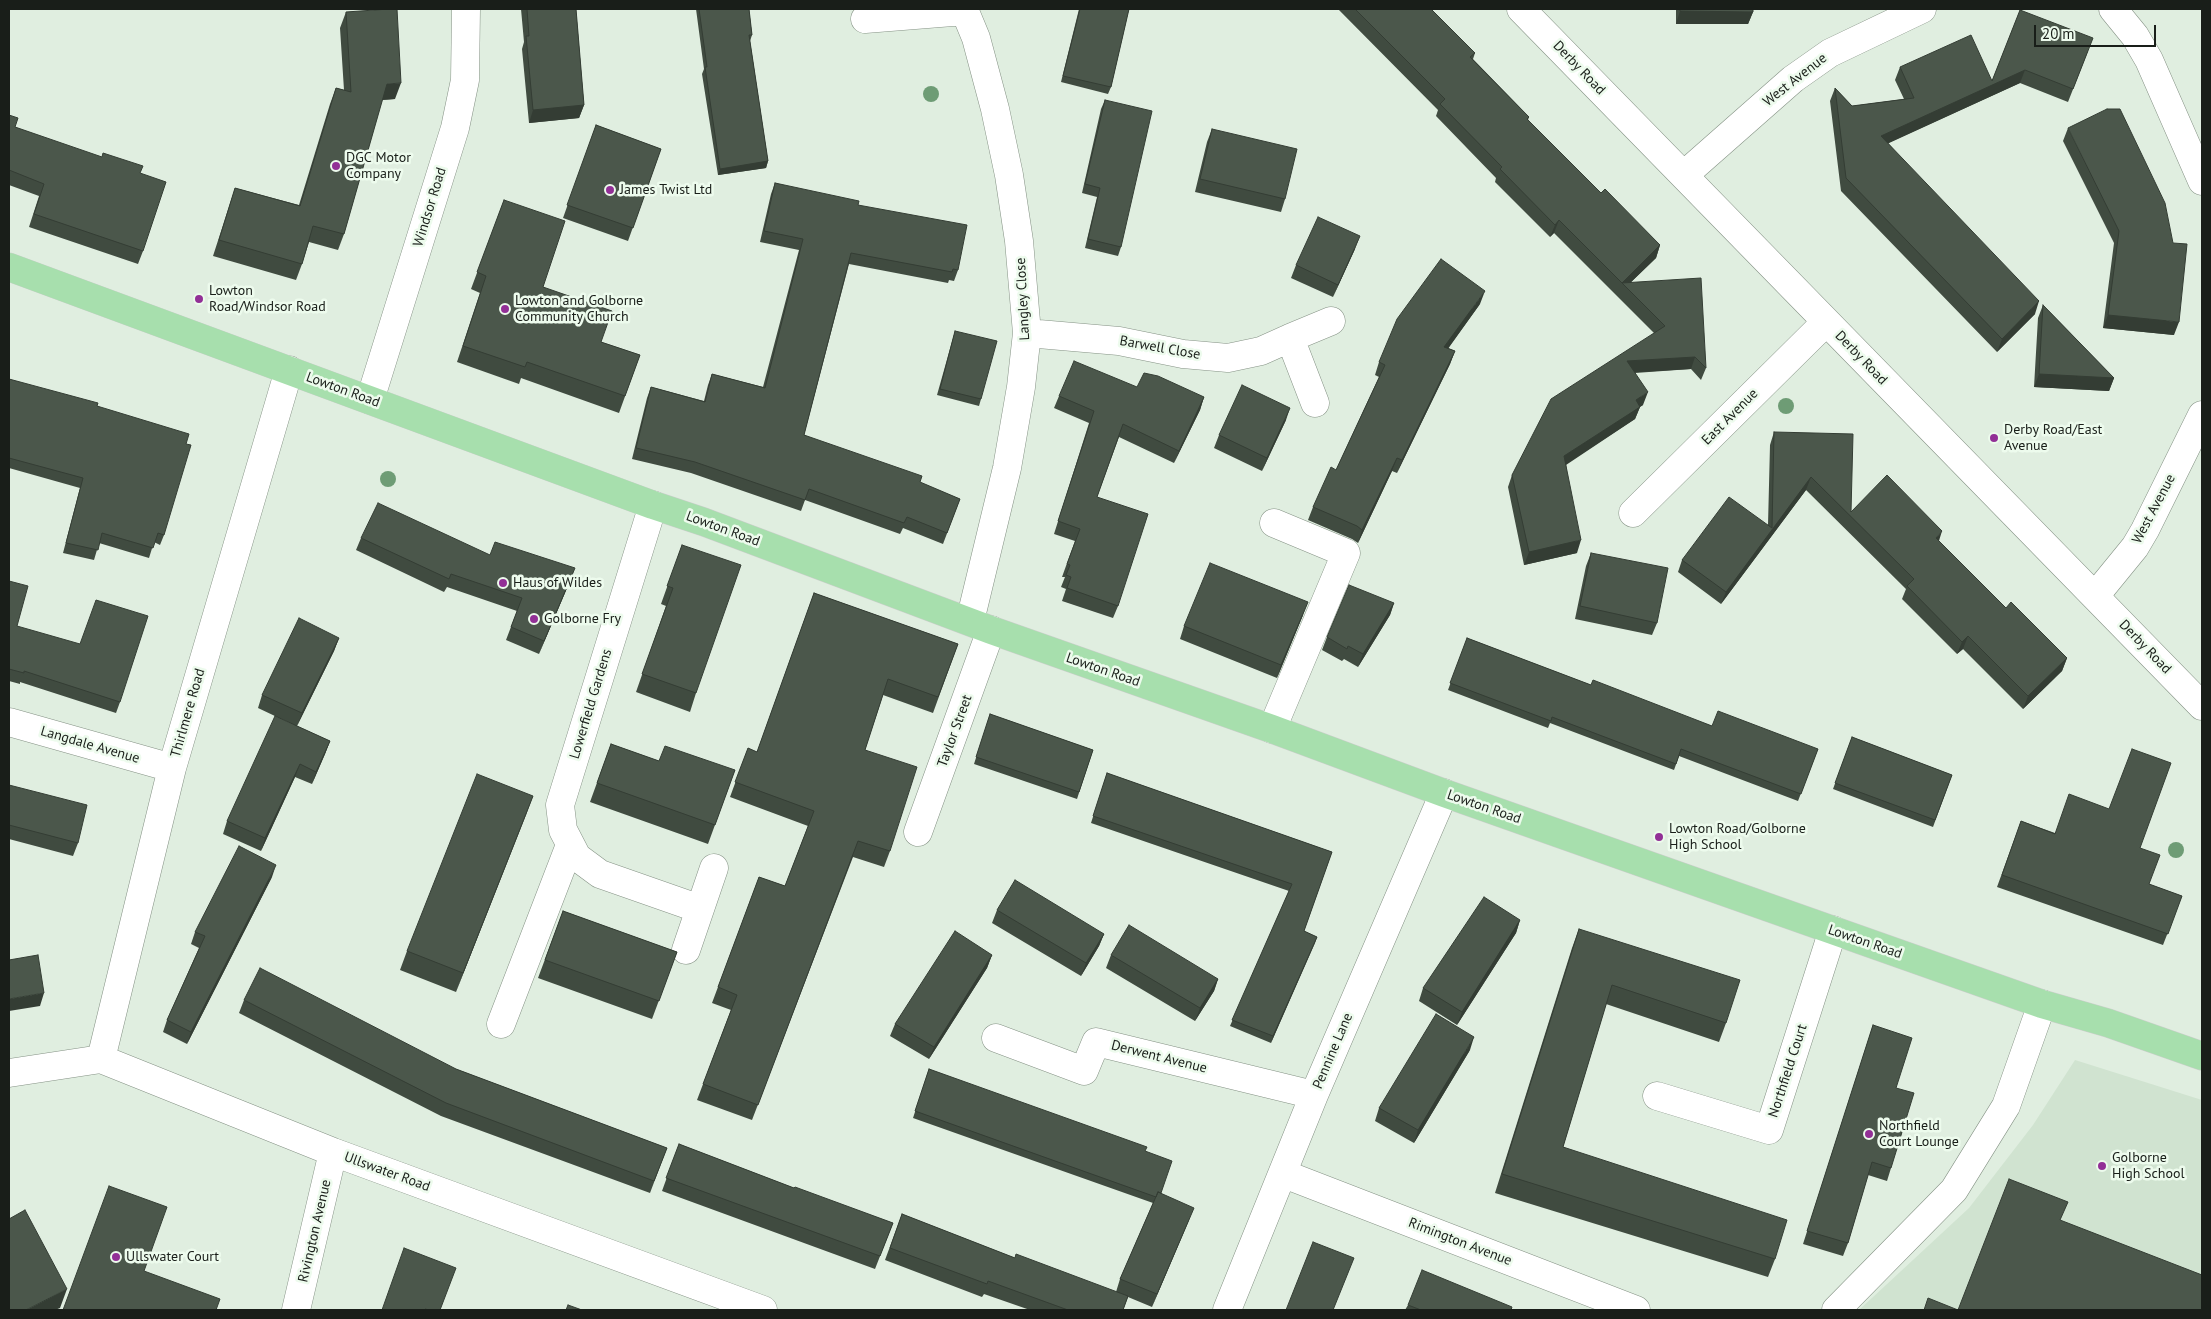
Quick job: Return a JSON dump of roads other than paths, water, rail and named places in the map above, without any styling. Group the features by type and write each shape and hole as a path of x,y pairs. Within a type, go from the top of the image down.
{"main road":[{"name":"Lowton Road","path":"9,267 653,505 713,525 981,626 1272,729 1444,793 2042,1004 2115,1025 2202,1056"}],"street":[{"name":"Windsor Road","path":"370,400 455,128 464,80 466,9"},
{"name":"Derby Road","path":"1521,9 2202,706"},
{"name":"West Avenue","path":"1684,175 1800,74 1830,53 1922,9"},
{"path":"2113,9 2135,36 2148,60 2202,180"},
{"path":"866,19 964,10"},
{"name":"Langley Close","path":"964,10 976,38 1009,175 1019,241 1027,334 1021,387 981,626"},
{"name":"Barwell Close","path":"1027,334 1119,341 1183,354 1228,358 1261,351 1331,322"},
{"name":"East Avenue","path":"1633,513 1826,322"},
{"path":"1290,338 1315,403"},
{"name":"Thirlmere Road","path":"101,1059 172,768 289,370"},
{"name":"West Avenue","path":"2094,596 2135,546 2145,530 2202,415"},
{"name":"Lowerfield Gardens","path":"653,505 560,805 563,830 577,857 600,874 700,909"},
{"path":"1272,729 1346,554 1274,523"},
{"name":"Taylor Street","path":"918,832 981,626"},
{"name":"Langdale Avenue","path":"9,722 172,768"},
{"name":"Pennine Lane","path":"1227,1310 1284,1174 1314,1095 1444,793"},
{"path":"501,1024 570,845"},
{"path":"686,950 714,868"},
{"name":"Northfield Court","path":"1657,1096 1769,1130 1833,930"},
{"path":"1836,1310 1954,1190 2006,1106 2042,1004"},
{"name":"Derwent Avenue","path":"996,1038 1084,1071 1096,1042 1314,1095"},
{"path":"9,1073 101,1059"},
{"name":"Ullswater Road","path":"101,1059 333,1152 763,1310"},
{"name":"Rivington Avenue","path":"296,1310 333,1152"},
{"name":"Rimington Avenue","path":"1284,1174 1636,1310"}],"place":[{"name":"DGC Motor Company","path":"336,166"},
{"name":"James Twist Ltd","path":"610,190"},
{"name":"Lowton Road/Windsor Road","path":"199,299"},
{"name":"Lowton and Golborne Community Church","path":"505,309"},
{"name":"Derby Road/East Avenue","path":"1994,438"},
{"name":"Haus of Wildes","path":"503,583"},
{"name":"Golborne Fry","path":"534,619"},
{"name":"Lowton Road/Golborne High School","path":"1659,837"},
{"name":"Northfield Court Lounge","path":"1869,1134"},
{"name":"Golborne High School","path":"2102,1166"},
{"name":"Ullswater Court","path":"116,1257"}]}
